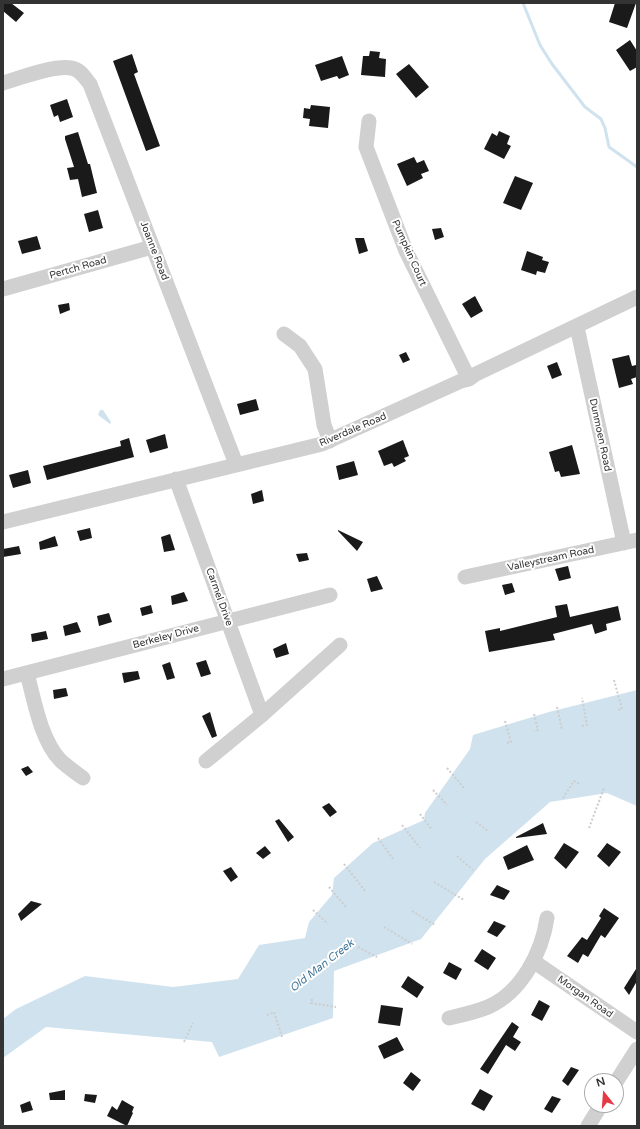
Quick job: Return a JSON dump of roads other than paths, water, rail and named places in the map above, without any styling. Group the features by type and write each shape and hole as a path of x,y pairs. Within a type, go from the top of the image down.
{"street":[{"name":"Joanne Road","path":"3,83 47,70 72,68 83,74 90,84 236,464"},
{"name":"Pumpkin Court","path":"369,121 366,147 403,244 469,379"},
{"name":"Pertch Road","path":"3,290 152,247"},
{"name":"Riverdale Road","path":"3,522 330,441 460,381 469,379 476,374 637,297"},
{"name":"Dunmoen Road","path":"577,327 630,541"},
{"path":"284,334 300,346 315,369 324,425 330,441"},
{"name":"Carmel Drive","path":"176,480 262,715"},
{"name":"Valleystream Road","path":"465,577 630,541"},
{"name":"Berkeley Drive","path":"3,679 330,595"},
{"path":"206,761 262,715 340,645"},
{"path":"27,673 35,708 50,745 61,761 83,778"},
{"path":"449,1018 490,1006 516,986 533,961 543,942 547,918"},
{"name":"Morgan Road","path":"533,961 637,1032"},
{"path":"622,1073 637,1049"},
{"path":"588,1126 596,1113"}],"water":[{"path":"100,410 103,410 111,422 110,424 98,415"},
{"name":"Old Man Creek","path":"637,690 637,806 607,793 550,802 485,859 421,939 334,971 333,1018 219,1057 212,1042 46,1027 3,1058 3,1019 16,1009 85,976 173,987 238,979 259,945 305,938 309,922 332,895 334,878 373,843 424,820 425,813 470,749 473,735 549,712"}],"waterway":[{"path":"523,3 540,45 552,64 585,107 601,119 605,128 609,147 637,167"}]}
